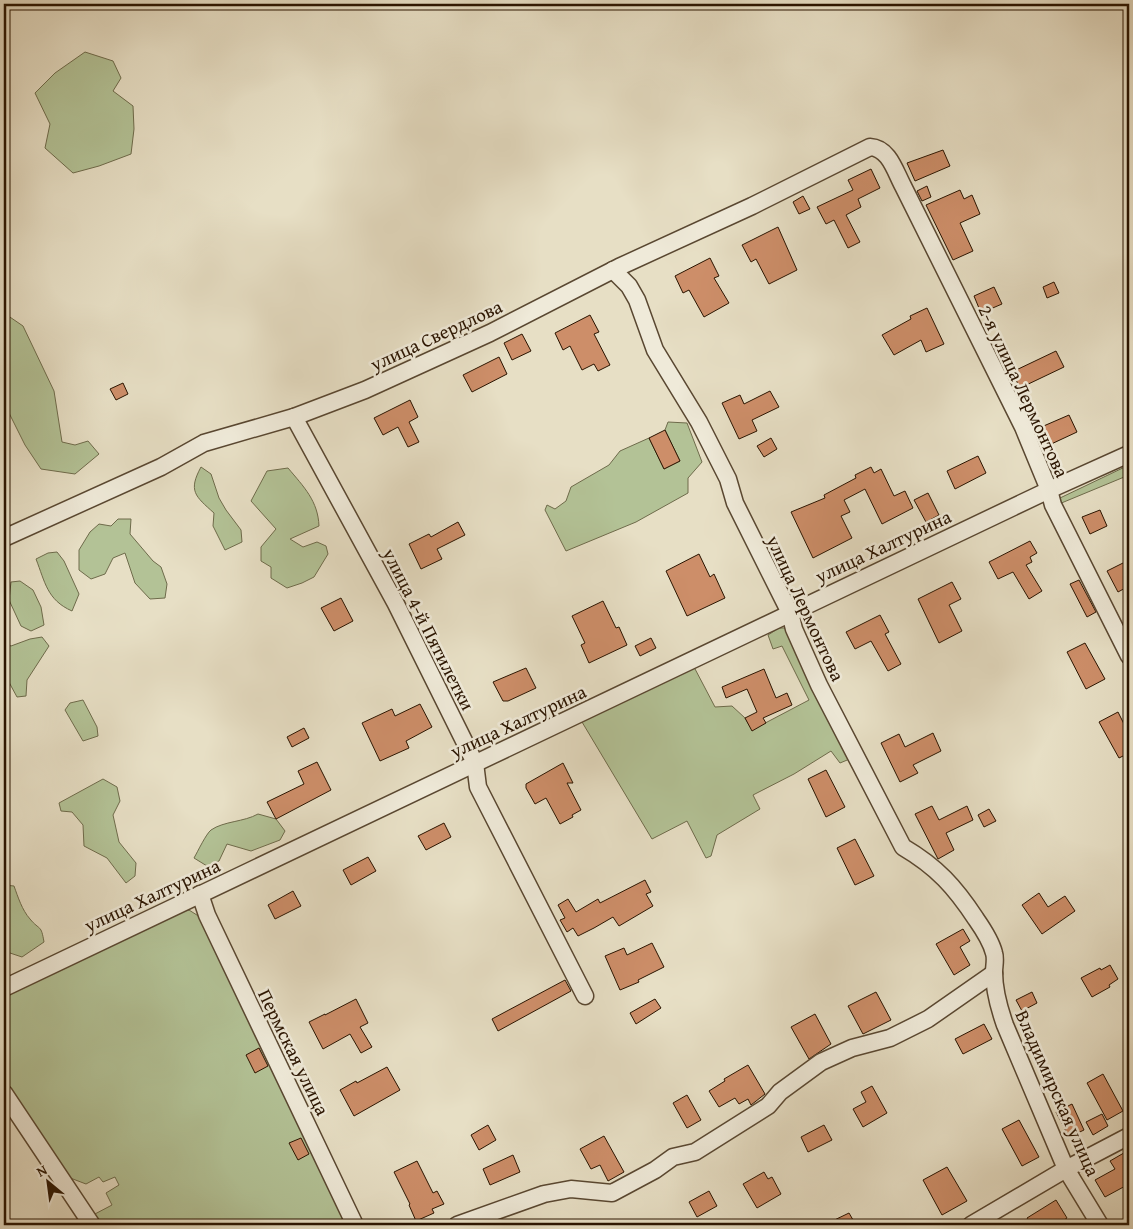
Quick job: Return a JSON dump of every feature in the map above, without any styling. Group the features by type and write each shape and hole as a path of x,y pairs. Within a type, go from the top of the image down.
{"street":[{"name":"улица Свердлова","path":"4,538 161,466 204,443 294,417 365,390 490,333 613,270 752,206 870,147 876,147"},
{"name":"2-я улица Лермонтова","path":"876,147 885,153 903,186 1023,427 1049,490 1053,505 1129,656"},
{"name":"улица Лермонтова","path":"613,270 629,286 637,300 655,350 699,422 728,479 735,503 790,613 794,629 818,685 903,847 918,856 943,876 958,893 985,932 995,954 994,973"},
{"name":"улица 4-й Пятилетки","path":"294,417 396,604 475,763 478,787 585,996"},
{"name":"улица Халтурина","path":"4,988 1049,490 1129,454"},
{"name":"Пермская улица","path":"200,894 207,915 355,1225"},
{"name":"Владимирская улица","path":"994,973 999,1008 1005,1025 1066,1169 1100,1225"},
{"path":"457,1225 544,1194 571,1190 612,1192 655,1170 673,1157 695,1152 768,1106 780,1092 821,1062 852,1048 890,1038 928,1019 994,973"},
{"path":"4,1093 92,1225"},
{"path":"971,1225 1066,1169 1129,1136"}],"green space":[{"path":"85,52 113,61 121,78 113,91 133,106 134,129 131,154 73,173 45,148 50,124 35,93 55,73"},
{"path":"4,313 23,326 54,391 62,442 75,445 88,441 99,454 75,474 41,469 25,445 4,403"},
{"path":"668,422 687,423 702,462 688,478 688,493 636,522 566,551 545,510 547,505 555,509 566,501 571,487 609,465 620,451 649,438 664,469 680,461 665,430"},
{"path":"1129,465 1129,475 1059,504 1060,498"},
{"path":"201,467 211,474 219,498 241,530 242,542 225,550 213,526 214,513 198,497 194,488"},
{"path":"288,468 305,488 313,502 319,526 290,539 303,547 317,542 326,546 328,554 314,577 287,588 271,578 271,567 261,561 261,547 276,529 251,501 267,471"},
{"path":"118,519 131,519 130,534 153,561 161,567 167,584 165,598 150,599 135,583 125,553 113,558 105,574 91,579 79,570 79,550 90,532 99,524 111,526"},
{"path":"57,552 64,561 79,594 72,611 64,607 52,596 36,559 48,553"},
{"path":"20,581 33,590 41,607 44,625 31,631 21,626 9,600 11,582"},
{"path":"779,628 790,628 852,758 840,763 831,751 794,774 753,795 760,809 717,835 711,856 706,858 687,821 652,839 582,722 694,667 715,707 732,706 745,718 752,730 809,700 782,646 773,649 768,635"},
{"path":"42,637 49,646 27,680 26,696 17,697 4,673 4,643 11,646"},
{"path":"83,700 97,727 98,736 83,741 65,710 70,703"},
{"path":"103,779 117,787 120,801 113,815 119,842 136,863 135,876 126,883 107,858 84,846 83,825 72,812 61,811 59,803"},
{"path":"258,814 276,819 285,831 280,840 251,851 227,844 219,861 207,866 194,858 211,830"},
{"path":"4,885 14,886 25,912 40,928 43,936 44,942 22,957 4,951"},
{"path":"189,910 200,917 350,1225 100,1225 93,1215 112,1205 106,1193 119,1185 115,1177 103,1182 99,1177 86,1184 65,1176 16,1104 4,1081 4,996 179,912"}],"building":[{"path":"943,150 950,166 915,181 907,163"},
{"path":"871,169 880,188 858,199 861,207 846,215 860,242 848,248 834,220 826,224 817,207 853,190 848,180"},
{"path":"927,186 931,197 922,201 917,191"},
{"path":"960,190 964,199 972,195 980,214 960,223 973,251 953,260 926,205"},
{"path":"803,196 810,209 799,214 793,202"},
{"path":"778,227 797,270 769,284 756,259 751,262 742,245"},
{"path":"710,258 719,276 714,278 729,303 704,317 689,290 683,293 675,276"},
{"path":"1054,282 1059,293 1047,298 1043,287"},
{"path":"994,287 1002,304 981,313 974,296"},
{"path":"927,308 944,344 926,352 921,340 894,355 882,335 911,319 910,316"},
{"path":"590,315 599,332 594,334 610,365 598,371 594,364 582,370 570,346 563,350 555,333"},
{"path":"522,334 531,351 512,360 504,343"},
{"path":"1056,351 1064,367 1020,388 1012,372"},
{"path":"499,357 507,374 472,392 463,375"},
{"path":"123,383 128,394 116,400 110,389"},
{"path":"770,391 779,407 752,420 757,431 739,439 722,403 740,395 744,404"},
{"path":"410,400 418,417 409,422 419,442 408,447 398,427 383,435 374,418"},
{"path":"1069,415 1077,432 1047,446 1039,428"},
{"path":"665,430 680,461 664,469 649,438"},
{"path":"771,438 777,449 764,457 757,446"},
{"path":"978,456 986,473 955,489 947,471"},
{"path":"871,467 874,473 881,469 894,496 905,491 913,508 882,524 865,489 844,500 850,512 841,516 852,538 813,558 791,512 825,498 824,495 856,478 855,475"},
{"path":"928,493 939,515 926,522 914,500"},
{"path":"1100,510 1107,526 1090,534 1082,517"},
{"path":"458,522 465,535 437,549 442,559 421,569 409,544 429,534 431,537"},
{"path":"1030,541 1037,553 1030,557 1032,562 1026,565 1042,591 1029,599 1013,572 998,579 989,562"},
{"path":"699,554 710,577 714,574 725,598 687,616 666,571"},
{"path":"1129,560 1129,586 1118,592 1107,571"},
{"path":"1079,580 1096,612 1087,617 1070,584"},
{"path":"952,582 961,599 949,605 962,631 939,643 918,599"},
{"path":"341,598 353,621 334,631 321,608"},
{"path":"603,601 616,628 619,627 627,645 589,663 581,645 585,643 572,616"},
{"path":"880,615 889,632 885,634 901,664 888,671 871,641 855,649 846,632"},
{"path":"651,638 656,648 640,656 635,646"},
{"path":"1085,643 1105,679 1086,689 1067,652"},
{"path":"526,668 536,688 508,701 503,701 493,682"},
{"path":"764,669 776,698 787,693 792,705 763,718 766,723 752,731 745,718 757,712 747,689 726,698 722,687"},
{"path":"420,704 432,727 406,741 409,748 380,761 362,723 392,709 395,716"},
{"path":"1118,712 1129,734 1129,753 1119,758 1099,722"},
{"path":"304,728 309,738 292,747 287,737"},
{"path":"933,733 941,751 913,765 918,773 900,782 881,743 899,734 905,747"},
{"path":"317,762 331,790 276,819 267,802 304,784 298,771"},
{"path":"563,763 573,783 567,783 581,810 560,824 546,798 535,804 526,788 526,784"},
{"path":"826,770 845,807 826,817 808,779"},
{"path":"932,806 939,820 967,806 973,820 946,833 954,850 938,859 915,814"},
{"path":"989,809 996,821 984,827 978,815"},
{"path":"444,823 451,837 426,850 418,836"},
{"path":"855,839 874,876 855,885 837,848"},
{"path":"368,857 376,871 351,885 343,870"},
{"path":"645,880 651,892 646,894 653,906 619,926 613,917 578,936 573,928 567,932 560,920 565,918 558,905 568,899 576,912 598,899 600,903"},
{"path":"293,891 301,906 275,919 268,905"},
{"path":"1039,893 1048,907 1065,896 1075,911 1042,934 1022,905"},
{"path":"963,929 970,941 960,947 970,965 954,975 936,944"},
{"path":"652,943 664,967 638,980 639,982 620,990 605,956 624,948 627,955"},
{"path":"1110,965 1118,979 1109,985 1110,987 1092,997 1081,978"},
{"path":"565,980 571,991 498,1031 492,1019"},
{"path":"876,992 891,1020 863,1034 848,1006"},
{"path":"1032,992 1037,1003 1022,1011 1016,1000"},
{"path":"356,999 368,1023 360,1027 372,1047 361,1053 350,1034 323,1049 309,1022"},
{"path":"655,999 661,1008 636,1024 630,1013"},
{"path":"815,1014 831,1044 809,1059 791,1027"},
{"path":"984,1024 992,1039 963,1054 955,1039"},
{"path":"259,1048 268,1066 255,1073 246,1055"},
{"path":"748,1065 765,1094 751,1105 748,1099 739,1104 735,1098 719,1107 709,1091 725,1081 724,1079"},
{"path":"387,1067 400,1090 354,1116 340,1090"},
{"path":"1103,1074 1123,1111 1107,1120 1087,1083"},
{"path":"872,1086 887,1113 863,1127 853,1109 866,1102 861,1092"},
{"path":"687,1095 701,1120 687,1128 673,1103"},
{"path":"1072,1104 1084,1130 1069,1137 1056,1112"},
{"path":"1102,1114 1108,1126 1093,1135 1086,1122"},
{"path":"1019,1120 1039,1157 1022,1166 1002,1129"},
{"path":"488,1125 496,1140 479,1150 471,1135"},
{"path":"824,1125 832,1140 808,1152 801,1137"},
{"path":"604,1136 624,1172 608,1181 600,1165 591,1169 580,1149"},
{"path":"301,1138 309,1154 298,1160 289,1143"},
{"path":"1129,1150 1129,1184 1105,1197 1095,1180 1115,1169 1110,1161"},
{"path":"513,1155 520,1172 490,1185 483,1169"},
{"path":"417,1161 433,1193 437,1191 444,1204 432,1209 434,1213 416,1221 394,1172"},
{"path":"947,1167 967,1201 942,1215 923,1180"},
{"path":"764,1172 768,1179 772,1177 781,1194 757,1208 743,1184"},
{"path":"709,1191 717,1206 697,1217 689,1202"},
{"path":"1056,1200 1067,1218 1056,1225 1031,1225 1027,1218"},
{"path":"849,1213 856,1225 824,1225"}]}
